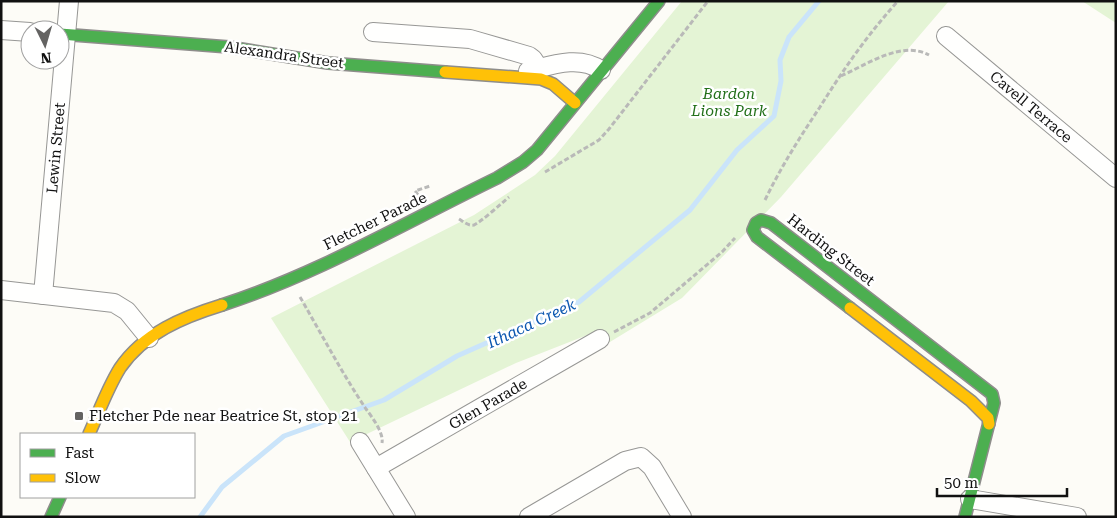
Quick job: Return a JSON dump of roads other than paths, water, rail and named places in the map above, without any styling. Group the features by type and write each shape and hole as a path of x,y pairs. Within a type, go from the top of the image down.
{"street":[{"name":"Lewin Street","path":"66,20 69,1"},
{"name":"Fletcher Parade","path":"89,433 120,367 134,350 149,338 182,320 277,285 451,201 524,162 659,1"},
{"path":"1,30 20,31"},
{"path":"373,32 477,41 529,56 534,59 539,68"},
{"name":"Alexandra Street","path":"70,35 229,47 328,62 545,80 553,84 575,102"},
{"name":"Cavell Terrace","path":"946,36 1116,178"},
{"name":"Alexandra Street","path":"508,76 554,64 578,62 590,64 601,70"},
{"name":"Lewin Street","path":"43,295 60,70"},
{"name":"Harding Street","path":"965,517 989,424 995,398 990,392 771,223 761,220 756,223 753,230 757,237 971,401 988,418 989,424"},
{"path":"1,290 114,303 127,310 149,338"},
{"name":"Glen Parade","path":"376,468 600,339"},
{"path":"360,442 406,517"},
{"path":"529,517 625,461 640,457 652,467 682,517"},
{"path":"51,517 60,498"},
{"path":"970,499 1077,517"}],"waterway":[{"name":"Ithaca Creek","path":"200,517 222,487 284,436 384,400 457,356 579,302 690,210 737,150 774,116 781,81 780,60 789,37 819,1"}],"place":[{"name":"Fletcher Pde near Beatrice St, stop 21","path":"79,416"}],"park label":[{"name":"Bardon Lions Park","path":"729,102"}]}
